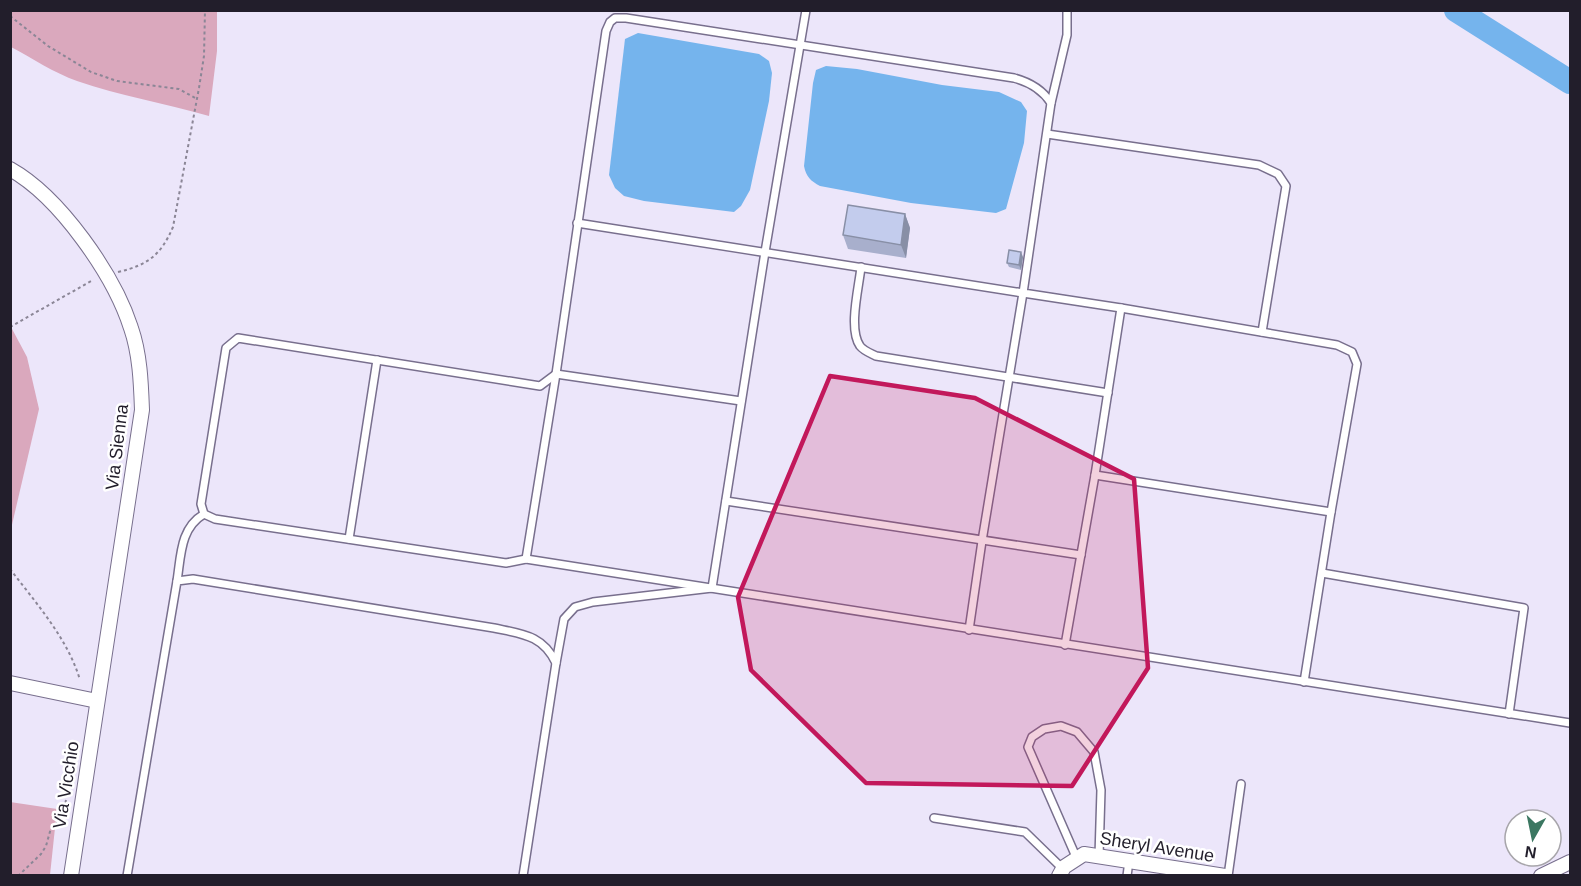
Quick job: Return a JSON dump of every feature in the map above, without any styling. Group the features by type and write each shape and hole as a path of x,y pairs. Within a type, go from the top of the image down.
{"street":[{"name":"Via Sienna","path":"10,169 50,200 83,238 116,289 132,330 140,371 142,410 98,701"},
{"path":"10,683 98,701"},
{"name":"Via Vicchio","path":"71,876 98,701"},
{"path":"1061,872 1080,856"},
{"name":"Sheryl Avenue","path":"1080,856 1099,856 1189,873 1222,875"},
{"path":"1541,876 1570,862"}],"lane":[{"path":"526,559 556,374 606,31 612,10"},
{"path":"712,588 806,10"},
{"path":"969,630 1051,103 1067,35 1067,10"},
{"path":"610,22 615,18 626,18 1014,78 1029,82 1047,96 1051,103"},
{"path":"1047,134 1259,165 1278,174 1286,186 1263,332"},
{"path":"577,223 1121,308 1337,345 1352,352 1357,364 1304,682"},
{"path":"861,267 854,334 864,351 876,356 1108,393"},
{"path":"1065,645 1121,308"},
{"path":"741,401 556,374 540,386 238,338 226,348 201,504 204,514 215,519 506,563 526,559 1570,723"},
{"path":"349,539 376,360"},
{"path":"1095,475 1331,512"},
{"path":"726,501 1081,555"},
{"path":"127,876 184,535 189,525 204,514"},
{"path":"1322,573 1524,608 1509,714"},
{"path":"177,581 194,579 520,633 540,640 551,652 556,663"},
{"path":"523,876 564,619 575,608 593,602 712,588"},
{"path":"1080,856 1028,747 1032,737 1044,729 1061,726 1077,732 1094,752 1101,790 1099,856"},
{"path":"1222,875 1240,784"},
{"path":"934,818 1025,832 1061,872"},
{"path":"1127,876 1129,861"}],"path":[{"path":"10,327 106,274 127,270 147,262 164,246 173,227 197,99 204,56 205,10"},
{"path":"10,16 48,46 91,72 117,81 180,89 197,99"},
{"path":"10,569 39,605 69,653 80,680"},
{"path":"18,876 41,854 51,828 63,814 66,800"}],"highlighted area":[{"path":"830,376 975,398 1134,479 1148,668 1072,786 866,783 751,670 738,597"}],"shaded area":[{"path":"10,11 217,11 217,51 209,116 93,86 52,70 11,47"},
{"path":"11,327 27,357 39,409 11,529"},
{"path":"10,802 57,809 50,875 11,875"}],"water":[{"path":"638,33 759,54 769,61 772,73 769,101 750,190 741,206 734,212 644,201 624,196 615,188 609,175 625,39"},
{"path":"826,66 999,92 1021,102 1027,111 1024,143 1006,209 996,213 911,203 820,186 812,180 804,166 813,83 816,70"}],"building":[{"path":"848,205 905,214 901,245 843,235"},
{"path":"1009,250 1021,252 1019,265 1007,263"}],"waterway":[{"path":"1456,10 1570,82"}]}
